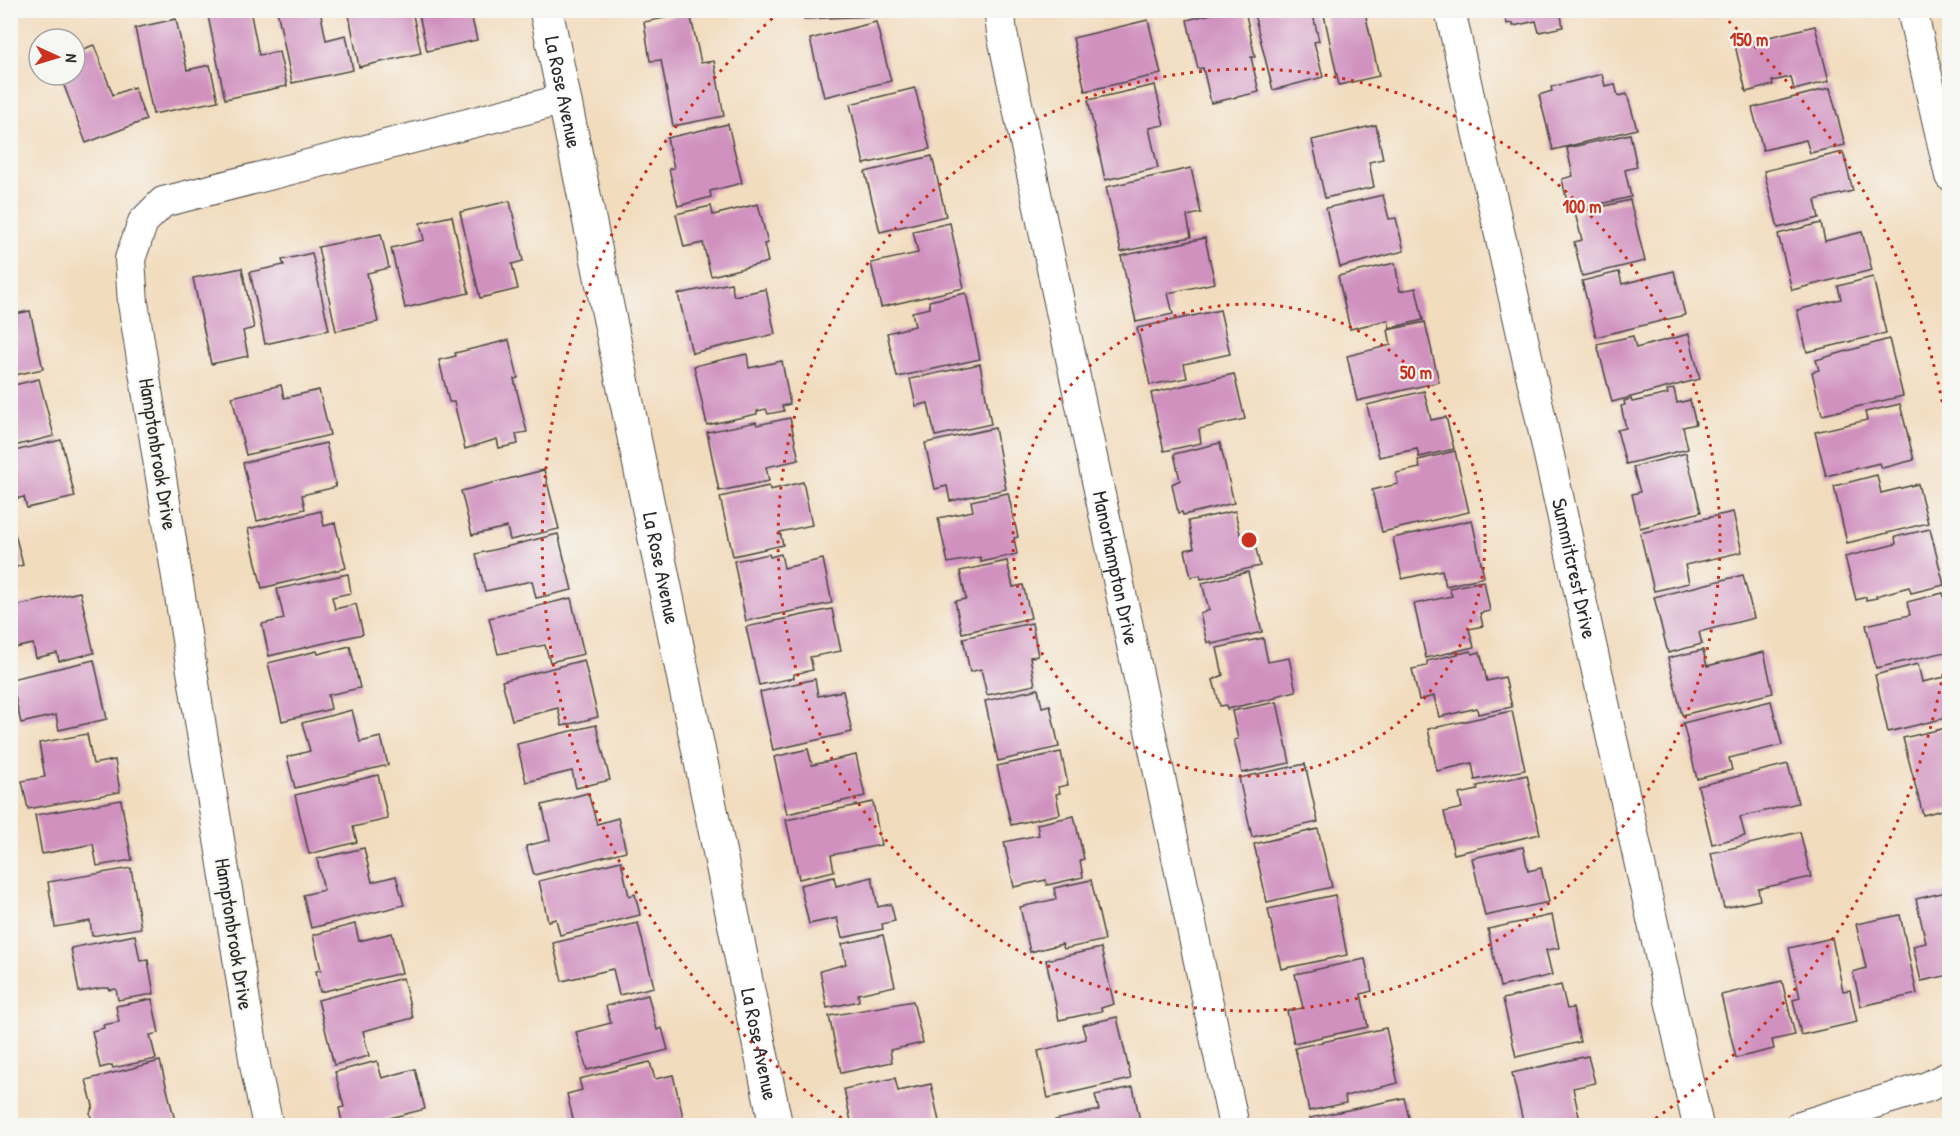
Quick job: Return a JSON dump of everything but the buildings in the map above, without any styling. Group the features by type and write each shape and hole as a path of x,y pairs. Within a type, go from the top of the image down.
{"street":[{"name":"La Rose Avenue","path":"546,10 777,1125"},
{"name":"Manorhampton Drive","path":"1001,10 1004,45 1234,1125"},
{"name":"Summitcrest Drive","path":"1450,10 1698,1125"},
{"path":"1912,10 1950,176"},
{"name":"Hamptonbrook Drive","path":"268,1125 252,1047 133,303 130,259 143,222 163,202 565,99"},
{"path":"1800,1125 1907,1093 1950,1076"}]}
